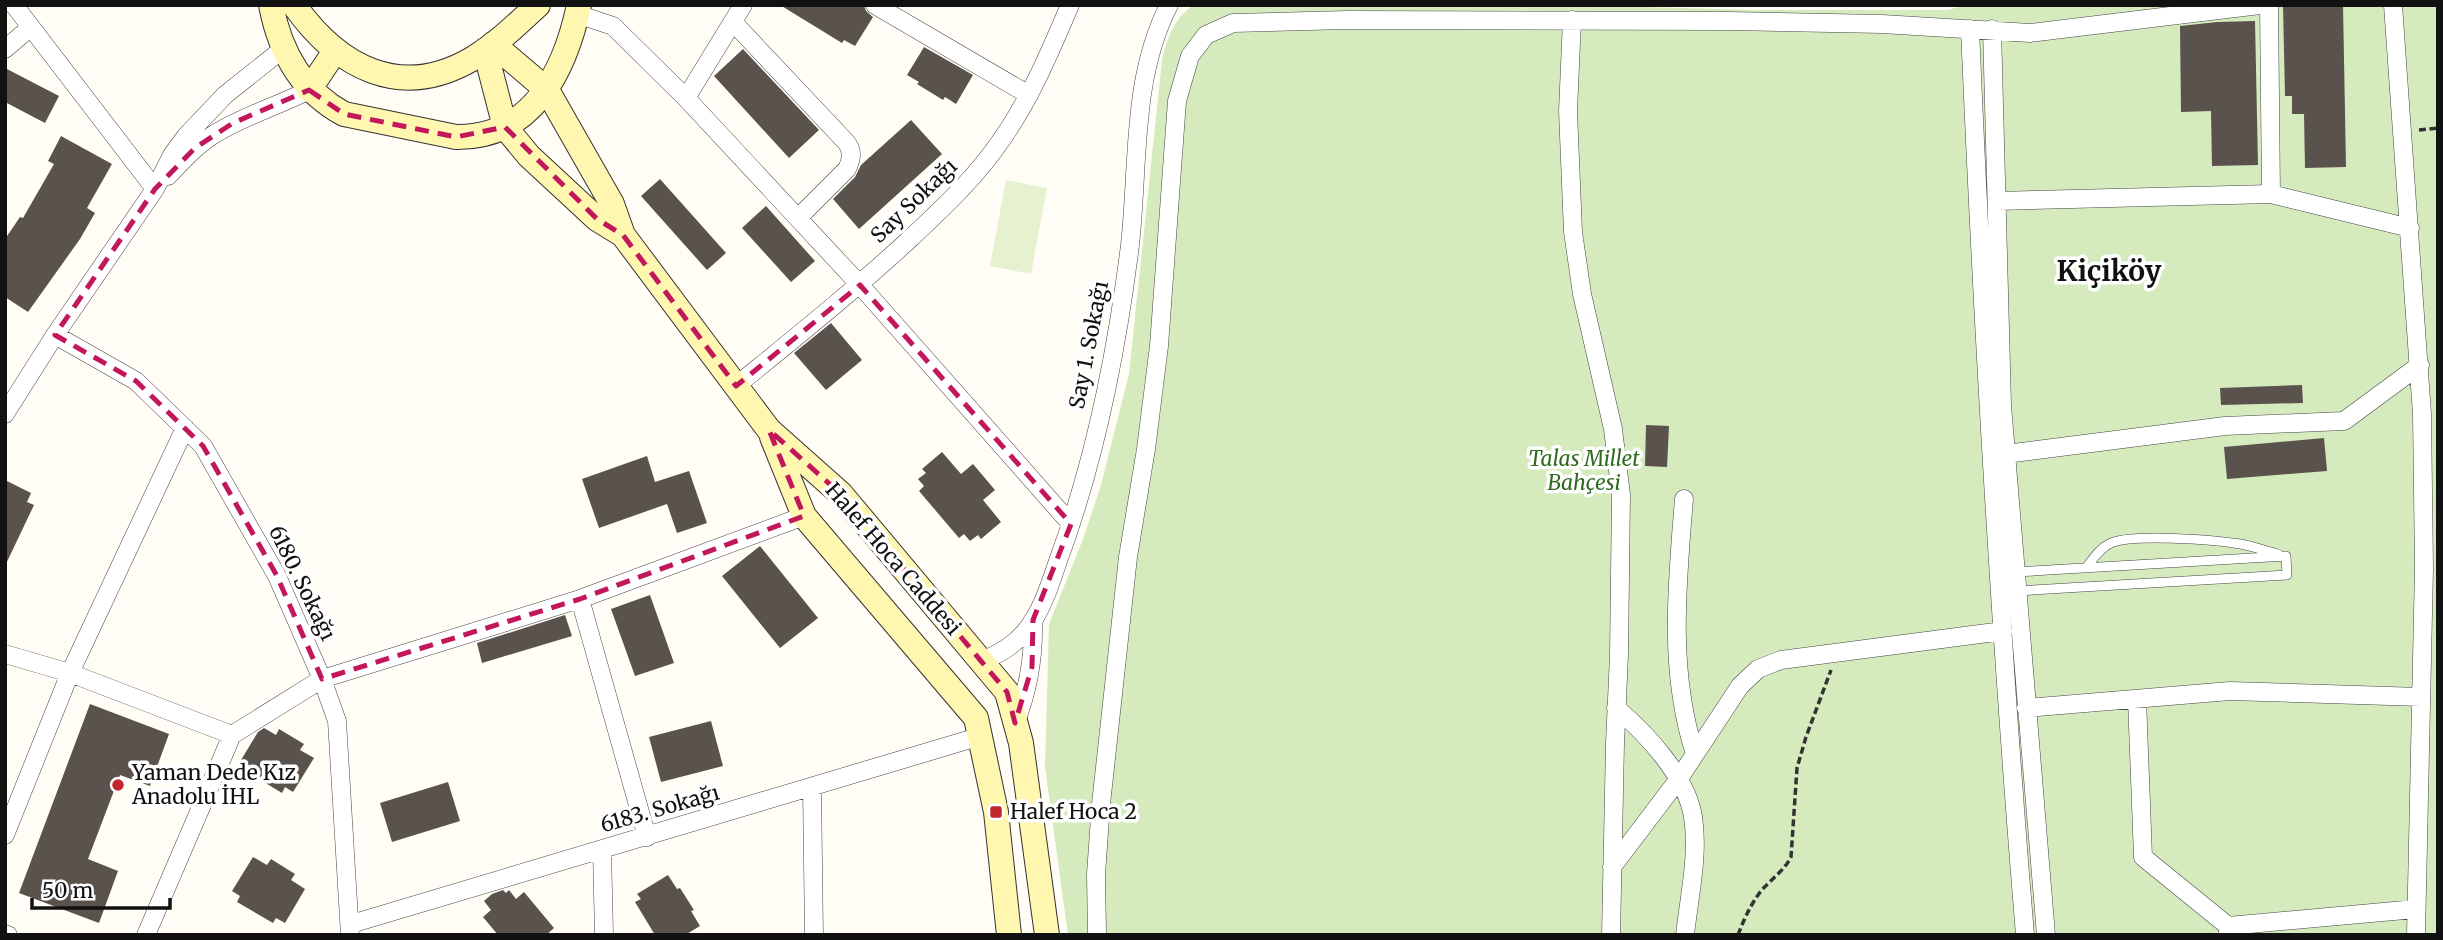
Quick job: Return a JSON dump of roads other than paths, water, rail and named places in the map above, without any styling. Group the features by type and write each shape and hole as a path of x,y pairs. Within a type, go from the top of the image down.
{"main road":[{"path":"271,5 291,65 309,90 331,107 344,114 456,137 484,135 505,127 525,113 547,90 561,64 578,10"},
{"path":"294,5 328,45 377,73 408,79 442,73 458,67 489,47 538,5"},
{"path":"284,48 328,45"},
{"path":"309,90 328,45"},
{"path":"489,47 547,90 612,204 623,235 769,430"},
{"path":"489,47 505,127 529,156 597,219 623,235"},
{"name":"Halef Hoca Caddesi","path":"769,430 804,516 976,719 996,813 1009,935"},
{"name":"Halef Hoca Caddesi","path":"769,430 841,494 1007,692 1021,743 1047,935"}],"street":[{"path":"14,5 155,188"},
{"path":"686,97 743,5"},
{"path":"875,5 1029,95"},
{"name":"Say Sokağı","path":"736,386 860,285 961,191 1002,139 1029,95 1070,5"},
{"name":"Say 1. Sokağı","path":"981,661 993,657 1015,642 1033,620 1053,576 1071,524 1103,398 1124,289 1145,70 1158,28 1169,5"},
{"path":"1097,935 1098,839 1123,601 1159,346 1177,101 1193,49 1213,30 1243,22 1572,20 1868,24 2030,33 2260,5"},
{"path":"2269,5 2271,194"},
{"path":"2393,5 2420,365 2424,555 2416,935"},
{"path":"578,10 612,26 686,97 860,285 1071,524"},
{"path":"1572,20 1568,111 1573,232 1585,308 1613,429 1621,495 1611,935"},
{"path":"733,22 851,150 848,169 798,218"},
{"path":"5,49 31,27"},
{"path":"1970,29 1982,317 2008,729 2025,935"},
{"path":"1992,29 2002,405 2046,935"},
{"path":"5,414 155,188 172,155 225,95 284,48"},
{"path":"155,188 195,148 213,135 233,123 309,90"},
{"path":"1997,201 2271,194 2410,228"},
{"name":"6180. Sokağı","path":"55,335 136,381 203,446 278,576 322,679 337,722 351,930"},
{"path":"2006,454 2225,426 2344,421 2420,365"},
{"path":"5,835 70,673 185,428"},
{"path":"1684,499 1676,600 1681,703 1695,754"},
{"path":"146,935 232,735 322,679 580,599 804,516"},
{"path":"580,599 647,837"},
{"path":"1015,723 1032,667 1033,620"},
{"path":"1612,867 1678,780 1740,686 1758,670 1781,660 2003,631"},
{"path":"5,654 70,673 232,735"},
{"path":"2026,708 2231,691 2421,697"},
{"path":"2137,699 2143,857 2228,930 2416,909"},
{"path":"1616,708 1651,741 1678,780 1693,815 1694,852 1685,935"},
{"name":"6183. Sokağı","path":"351,930 602,850 981,736"},
{"path":"811,788 814,935"},
{"path":"602,850 604,935"}],"lane":[{"path":"2086,568 2100,550 2108,544 2122,540 2160,538 2240,544 2286,556"},
{"path":"2015,572 2286,556"},
{"path":"2017,591 2287,575 2286,556"}],"place":[{"name":"Yaman Dede Kız Anadolu İHL","path":"118,785"},
{"name":"Halef Hoca 2","path":"996,812"}],"district":[{"name":"Kiçiköy","path":"2109,271"}],"park label":[{"name":"Talas Millet Bahçesi","path":"1584,471"}]}
